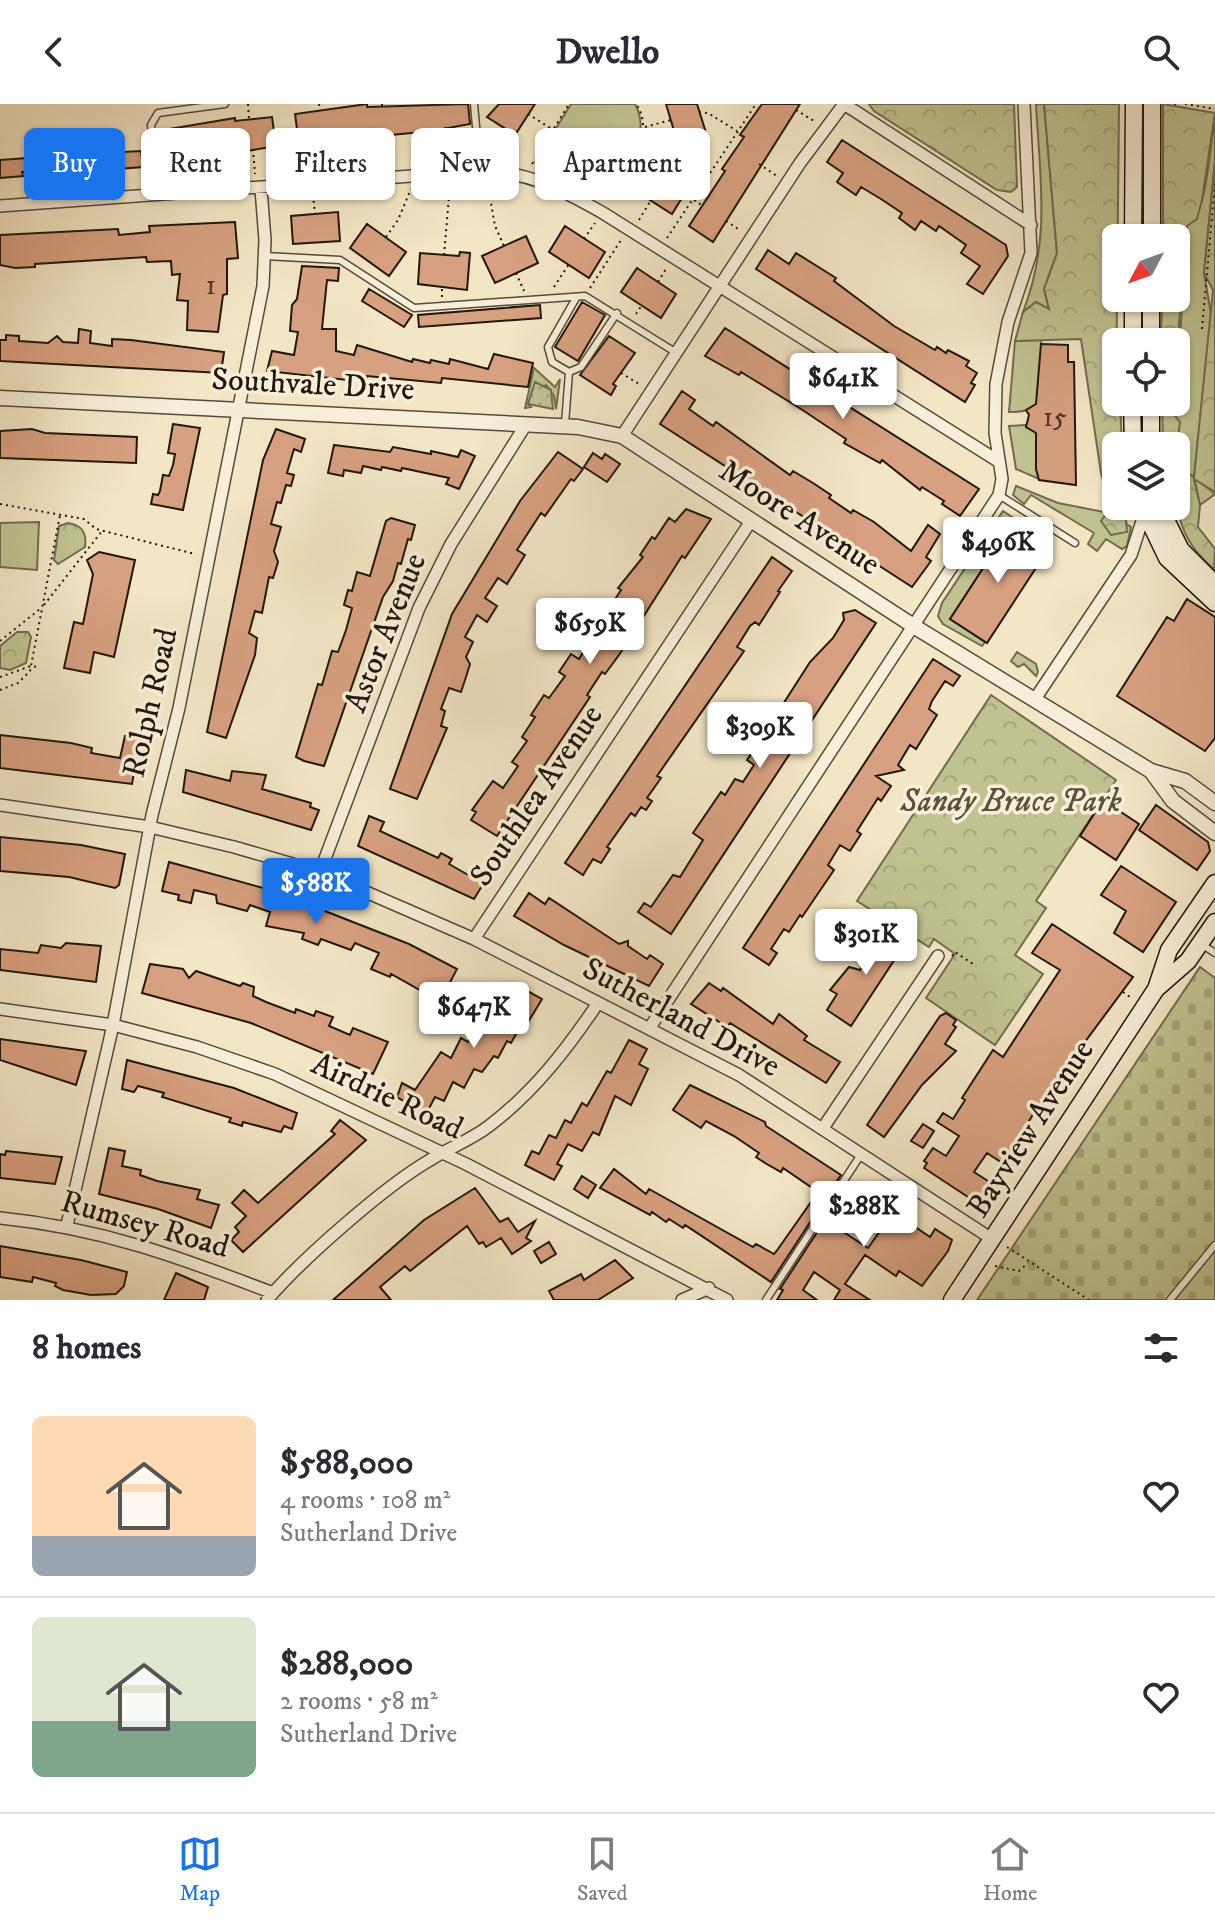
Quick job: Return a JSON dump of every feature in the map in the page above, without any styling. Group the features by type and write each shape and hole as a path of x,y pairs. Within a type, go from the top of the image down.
{"main road":[{"path":"1133,224 1134,104"},
{"path":"1152,104 1152,224"},
{"path":"1152,520 1167,558 1215,603"},
{"path":"1157,520 1215,584"},
{"name":"Bayview Avenue","path":"952,1300 1000,1243 1156,989 1169,950 1215,883"},
{"name":"Bayview Avenue","path":"1156,989 1188,961 1215,922"}],"street":[{"path":"622,436 718,286 844,104 1031,225"},
{"path":"649,1029 999,495 1002,479 994,411 1000,358 1031,253 1024,104"},
{"path":"519,174 547,181 601,212 998,461"},
{"name":"Rolph Road","path":"67,1225 113,1025 150,827 179,708 263,286 265,256 259,184"},
{"path":"250,185 266,184"},
{"path":"0,206 141,196"},
{"name":"Southvale Drive","path":"0,398 565,426 622,436"},
{"name":"Astor Avenue","path":"320,872 419,608 451,544 525,426"},
{"name":"Moore Avenue","path":"622,436 915,627 1151,771 1185,781 1215,803"},
{"path":"1035,699 1131,555 1144,520"},
{"name":"Southlea Avenue","path":"474,939 751,521"},
{"name":"Moore Avenue","path":"1151,771 1173,801 1215,833"},
{"name":"Sutherland Drive","path":"0,805 150,827 320,872 474,939 739,1075 1000,1243"},
{"path":"823,1128 944,958"},
{"path":"270,1297 348,1224 430,1160 487,1128 518,1103 568,1048 598,1003"},
{"name":"Airdrie Road","path":"0,1009 113,1025 197,1047 275,1074 444,1154 709,1288 727,1300"},
{"name":"Rumsey Road","path":"0,1218 67,1225 155,1249 270,1297"},
{"path":"682,1300 709,1288"}],"lane":[{"path":"151,128 158,113 225,104"},
{"path":"474,104 477,128"},
{"path":"265,256 340,260 414,308 585,296 617,313 675,352"},
{"path":"569,372 552,362 548,347 576,298"},
{"path":"569,372 581,367 617,313"},
{"path":"565,426 569,372"},
{"path":"999,495 1075,543"},
{"path":"1200,943 1215,953"},
{"path":"766,1300 862,1153"},
{"path":"1170,1300 1215,1245"}],"path":[{"path":"248,104 249,119"},
{"path":"319,104 320,111"},
{"path":"554,128 569,104"},
{"path":"636,104 644,127 671,120"},
{"path":"710,173 756,104"},
{"path":"1185,104 1215,109"},
{"path":"796,110 815,122"},
{"path":"699,112 708,113 738,132"},
{"path":"528,114 550,128"},
{"path":"729,144 736,149"},
{"path":"253,149 259,184"},
{"path":"532,164 535,159"},
{"path":"759,164 778,177"},
{"path":"1202,329 1215,183"},
{"path":"386,237 398,220 411,189"},
{"path":"314,200 315,214"},
{"path":"444,255 447,200"},
{"path":"489,200 495,226 504,246"},
{"path":"638,221 651,200"},
{"path":"666,239 692,200"},
{"path":"694,200 703,206"},
{"path":"584,239 601,212"},
{"path":"726,221 742,232"},
{"path":"585,296 627,229"},
{"path":"658,282 673,259"},
{"path":"547,300 569,264"},
{"path":"516,273 528,301"},
{"path":"631,322 642,305"},
{"path":"621,373 640,385"},
{"path":"0,504 84,519 103,531 197,554"},
{"path":"0,690 22,680 31,666 60,515"},
{"path":"0,641 42,608 103,531"},
{"path":"0,677 31,666 37,667"},
{"path":"944,958 955,952 976,966"},
{"path":"1123,992 1130,997"},
{"path":"1000,1243 1089,1300"},
{"path":"995,1266 1019,1271 1029,1262"}],"green space":[{"path":"571,104 635,104 641,128 556,128"},
{"path":"869,104 1014,104 1017,187 1011,192 997,190 874,111"},
{"path":"1036,104 1044,104 1057,253 1044,289 1049,310 1036,302 1023,312 1037,260 1042,210"},
{"path":"1044,104 1119,104 1118,224 1102,224 1102,312 1117,312 1117,328 1102,328 1102,416 1121,416 1121,432 1102,432 1102,477 1081,339 1015,341 1023,312 1036,302 1049,309 1044,289 1057,253"},
{"path":"1163,104 1215,113 1197,219 1190,224 1163,224"},
{"path":"1215,122 1215,161 1204,273 1211,314 1194,477 1190,475 1190,432 1178,432 1175,416 1190,416 1190,328 1181,328 1182,312 1190,312 1189,224 1200,207 1204,193"},
{"path":"1215,161 1215,492 1194,479 1200,505 1198,527 1215,549 1214,569 1192,546 1180,520 1190,520 1190,475 1194,477 1213,290 1204,273"},
{"path":"1162,312 1180,312 1179,328 1161,328"},
{"path":"1041,340 1040,399 1028,410 1009,412 1015,341"},
{"path":"534,368 555,387 560,379 556,409 554,396 546,385 528,404 531,407 525,408"},
{"path":"535,382 551,390 553,409 528,404"},
{"path":"1162,416 1175,416 1180,422 1179,432 1163,432"},
{"path":"1026,425 1032,430 1040,427 1039,479 1016,469 1009,426"},
{"path":"1194,477 1215,494 1200,505"},
{"path":"1016,486 1058,503 1102,512 1102,520 1120,520 1131,527 1127,546 1122,549 1106,539 1097,551 1088,544 1094,533 1031,495 1024,504 1013,495"},
{"path":"1003,511 1015,519 950,619 985,642 982,646 943,624 938,616 942,603"},
{"path":"1126,520 1127,532 1111,535 1101,521"},
{"path":"39,522 37,570 0,567 0,523"},
{"path":"68,523 82,530 85,547 58,564 54,560 59,526"},
{"path":"17,632 28,632 31,637 26,663 10,670 0,668 0,646"},
{"path":"1017,652 1036,664 1036,676 1024,664 1018,667 1011,661"},
{"name":"Sandy Bruce Park","path":"991,695 1116,780 1036,901 1046,908 1015,955 1043,974 995,1045 926,998 955,954 934,939 929,947 857,901"},
{"path":"1200,967 1215,978 1215,1300 977,1300"}],"building":[{"path":"367,104 367,107 468,104 470,124 448,128 411,128 411,133 395,135 395,128 297,128 295,114"},
{"path":"499,104 535,104 519,129 504,128 487,117"},
{"path":"666,104 697,104 704,128 673,128"},
{"path":"762,104 800,104 713,242 689,226 706,200 710,200 710,194 725,171 722,169 744,137 740,135"},
{"path":"272,117 274,128 266,128 266,148 250,150 250,128 175,128 235,118 235,121"},
{"path":"842,140 1006,245 1008,256 983,294 967,284 980,266 961,253 966,245 939,226 936,231 921,221 915,230 899,218 902,213 881,199 861,187 856,195 837,182 843,173 827,162"},
{"path":"141,151 141,167 125,168 125,152"},
{"path":"24,158 23,176 0,178 0,160"},
{"path":"650,200 681,200 672,214"},
{"path":"338,212 340,241 293,244 291,216"},
{"path":"235,222 238,258 227,259 227,294 223,295 218,332 187,330 188,301 177,300 180,274 172,275 171,261 147,262 146,257 35,264 35,267 0,265 0,235 118,229 119,235 150,232 149,226"},
{"path":"367,224 406,252 389,276 350,248"},
{"path":"565,226 605,252 589,278 549,252"},
{"path":"526,236 538,263 495,283 482,256"},
{"path":"768,250 789,264 796,253 836,278 834,281 894,326 935,350 937,347 946,353 948,350 969,361 966,366 977,373 971,383 975,385 965,402 756,269"},
{"path":"460,252 470,253 467,290 418,284 420,253 459,256"},
{"path":"302,266 339,268 338,281 327,280 322,329 336,329 336,351 354,355 357,345 412,362 413,359 449,364 450,359 488,369 494,354 533,363 528,387 442,378 441,383 367,376 366,380 348,375 347,380 267,371 272,351 294,355 298,332 290,331 292,305 297,299"},
{"path":"637,268 676,294 661,318 621,292"},
{"path":"369,289 412,315 404,327 362,301"},
{"path":"582,302 605,315 578,361 555,347"},
{"path":"540,305 541,318 419,327 418,315"},
{"path":"725,328 979,489 960,516 942,504 944,501 922,487 920,490 882,460 880,463 844,443 846,439 801,409 741,372 739,375 705,356"},
{"path":"79,329 91,331 90,343 112,346 112,339 131,340 224,352 221,373 0,361 0,340 6,340 6,335 19,336 19,341 48,343 57,336 63,342 78,343"},
{"path":"609,336 635,353 613,384 616,386 611,395 580,375"},
{"path":"1041,344 1068,345 1068,362 1074,362 1076,485 1039,480 1036,469 1036,433 1026,427 1029,415 1026,410 1036,404"},
{"path":"682,391 695,400 689,409 713,426 716,422 790,475 793,471 813,483 831,495 829,498 851,513 853,510 874,522 911,551 928,525 940,534 926,557 931,561 912,587 660,424"},
{"path":"173,424 200,428 183,510 151,504 153,494 158,495 160,491 163,475 169,476 173,465 175,454 168,453"},
{"path":"32,429 45,433 137,437 136,463 0,458 0,431"},
{"path":"276,429 305,439 301,452 294,449 287,473 294,475 291,486 286,485 281,503 277,502 271,524 281,527 274,551 278,562 273,578 269,577 262,613 255,611 249,633 257,638 255,655 226,738 207,732 263,460"},
{"path":"334,445 390,452 393,447 458,457 461,450 475,456 459,489 446,484 449,478 402,468 401,471 382,467 381,470 363,466 361,473 344,470 343,476 328,473"},
{"path":"558,452 583,469 574,481 571,479 545,516 541,513 517,550 525,555 507,584 498,578 485,598 497,606 487,622 477,615 465,637 473,642 466,657 470,664 461,692 449,688 441,709 445,711 441,726 447,728 417,799 390,789 452,614 520,501"},
{"path":"593,453 602,459 605,454 620,464 607,482 584,467"},
{"path":"686,509 711,519 685,558 682,556 619,655 605,674 602,672 587,695 590,697 497,836 471,820 476,812 472,810 493,781 503,788 518,766 512,762 527,741 522,737 535,717 531,715 544,695 549,698 565,676 559,672 571,654 579,659 605,615 604,610 612,604 621,590 618,588 643,557 640,555 652,537 655,539 669,518 675,522"},
{"path":"391,518 415,525 411,540 408,539 401,564 398,563 393,581 383,597 324,766 304,761 296,757 318,684 322,685 332,651 338,652 346,630 352,608 344,605 348,590 352,591 357,572 370,576 386,521"},
{"path":"1010,527 1047,551 987,643 950,619"},
{"path":"99,552 135,560 114,657 94,652 90,673 64,668 74,622 83,624 93,574 87,560"},
{"path":"772,557 792,571 780,592 759,625 755,622 750,626 737,647 744,651 657,776 661,778 647,798 652,801 646,810 641,807 635,816 631,813 607,847 610,849 601,863 593,859 583,875 565,863"},
{"path":"1187,599 1215,617 1215,738 1205,751 1117,696 1167,617 1174,621"},
{"path":"855,610 876,623 671,934 638,912 644,903 651,907 673,875 680,877 703,840 693,833 721,792 725,795 735,779 743,782 754,765 747,760 758,744 755,742 764,727 767,729 810,662 833,638 844,620 843,613"},
{"path":"933,659 960,676 953,686 945,681 932,701 929,709 937,715 916,749 910,745 898,765 904,770 876,776 891,786 881,801 878,798 857,831 861,834 850,851 840,845 828,865 834,870 802,917 800,915 789,932 784,929 771,949 777,953 769,965 743,948"},
{"path":"0,735 71,743 92,748 91,753 120,758 125,736 140,739 132,784 0,768"},
{"path":"186,770 230,781 232,771 266,775 262,789 311,803 310,807 319,810 311,830 183,792"},
{"path":"1103,800 1139,824 1116,860 1080,836"},
{"path":"1156,805 1208,842 1210,851 1197,870 1139,830"},
{"path":"369,816 384,822 380,831 438,858 441,853 452,859 449,864 470,876 475,868 488,876 474,899 358,846"},
{"path":"0,837 81,845 125,854 119,885 115,888 69,877 0,871"},
{"path":"169,862 274,891 409,944 457,969 444,994 430,987 427,994 391,974 390,977 371,969 379,953 355,943 351,950 321,939 318,945 302,939 304,933 266,926 270,912 250,905 247,911 217,903 216,895 194,890 191,903 178,900 179,895 162,891"},
{"path":"1121,866 1176,902 1143,952 1114,933 1126,911 1101,895"},
{"path":"529,893 545,904 549,898 619,944 628,941 628,946 647,959 650,955 663,964 649,986 564,945 514,916"},
{"path":"891,923 910,936 851,1026 827,1010 837,994 830,990 849,967 860,970"},
{"path":"1052,924 1133,977 1039,1104 1004,1164 987,1153 974,1172 991,1183 977,1203 924,1168 927,1163 924,1161 933,1148 946,1156 959,1136 937,1122 943,1113 953,1119 965,1100 962,1098 993,1050 1003,1057 1060,970 1032,953"},
{"path":"66,943 101,946 96,982 0,970 0,949 38,953 41,945 61,948"},
{"path":"150,964 183,969 189,978 196,971 240,986 243,983 254,987 253,996 266,1002 295,1013 296,1009 314,1016 316,1011 333,1017 329,1026 350,1035 353,1028 388,1042 373,1074 251,1023 142,993"},
{"path":"513,983 542,999 524,1029 520,1027 511,1043 507,1041 498,1058 494,1056 482,1072 474,1069 464,1088 453,1082 444,1101 435,1097 426,1114 397,1097 402,1083 415,1090 441,1052 451,1058 461,1038 468,1042 489,1012 496,1016"},
{"path":"709,983 721,991 723,988 773,1024 779,1014 807,1036 804,1040 840,1062 826,1083 730,1023 727,1027 691,1004"},
{"path":"946,1013 956,1020 953,1025 956,1027 945,1044 956,1051 922,1085 884,1137 867,1125 940,1016"},
{"path":"0,1039 86,1051 76,1085 0,1060"},
{"path":"629,1040 647,1049 639,1064 648,1069 631,1105 615,1096 599,1135 593,1132 582,1151 568,1144 557,1164 562,1166 554,1180 525,1165 532,1151 539,1154 549,1135 556,1138 565,1120 571,1123 582,1103 587,1106 607,1071 611,1073"},
{"path":"127,1060 234,1088 297,1113 292,1129 284,1126 281,1132 243,1122 242,1126 229,1122 231,1118 162,1097 164,1093 138,1086 134,1092 122,1089"},
{"path":"690,1085 765,1122 766,1126 841,1175 771,1282 685,1225 683,1228 669,1219 666,1222 652,1212 650,1215 600,1188 614,1169 646,1194 649,1189 753,1247 756,1244 774,1254 818,1192 783,1168 781,1172 756,1157 759,1153 734,1136 706,1121 701,1128 673,1110"},
{"path":"340,1120 366,1140 243,1252 231,1240 239,1232 235,1227 246,1216 232,1203 244,1190 258,1203 335,1134 331,1131"},
{"path":"923,1124 934,1131 923,1148 911,1141"},
{"path":"109,1148 125,1151 122,1166 141,1170 140,1175 200,1190 197,1199 219,1205 211,1228 158,1209 99,1194"},
{"path":"6,1151 62,1157 55,1184 0,1178 0,1154 5,1155"},
{"path":"582,1176 596,1185 588,1198 574,1189"},
{"path":"475,1188 500,1222 508,1218 518,1232 535,1221 526,1238 531,1241 512,1254 501,1238 486,1247 483,1242 479,1244 467,1226 410,1271 405,1266 380,1287 391,1300 333,1300 424,1220"},
{"path":"846,1188 876,1208 887,1212 889,1209 930,1237 935,1229 952,1240 948,1251 922,1286 899,1271 896,1276 865,1255 845,1284 870,1300 834,1300 840,1290 814,1272 803,1290 817,1300 777,1300 783,1290 780,1289","holes":["854,1213 880,1231 868,1248 842,1231"]},
{"path":"549,1242 556,1254 541,1263 534,1251"},
{"path":"0,1246 81,1260 127,1272 124,1286 116,1294 91,1295 63,1290 55,1286 56,1283 33,1277 32,1282 0,1277"},
{"path":"615,1260 633,1278 598,1300 554,1300 549,1291 581,1274 584,1280"},
{"path":"176,1273 208,1287 204,1300 164,1300"}]}
